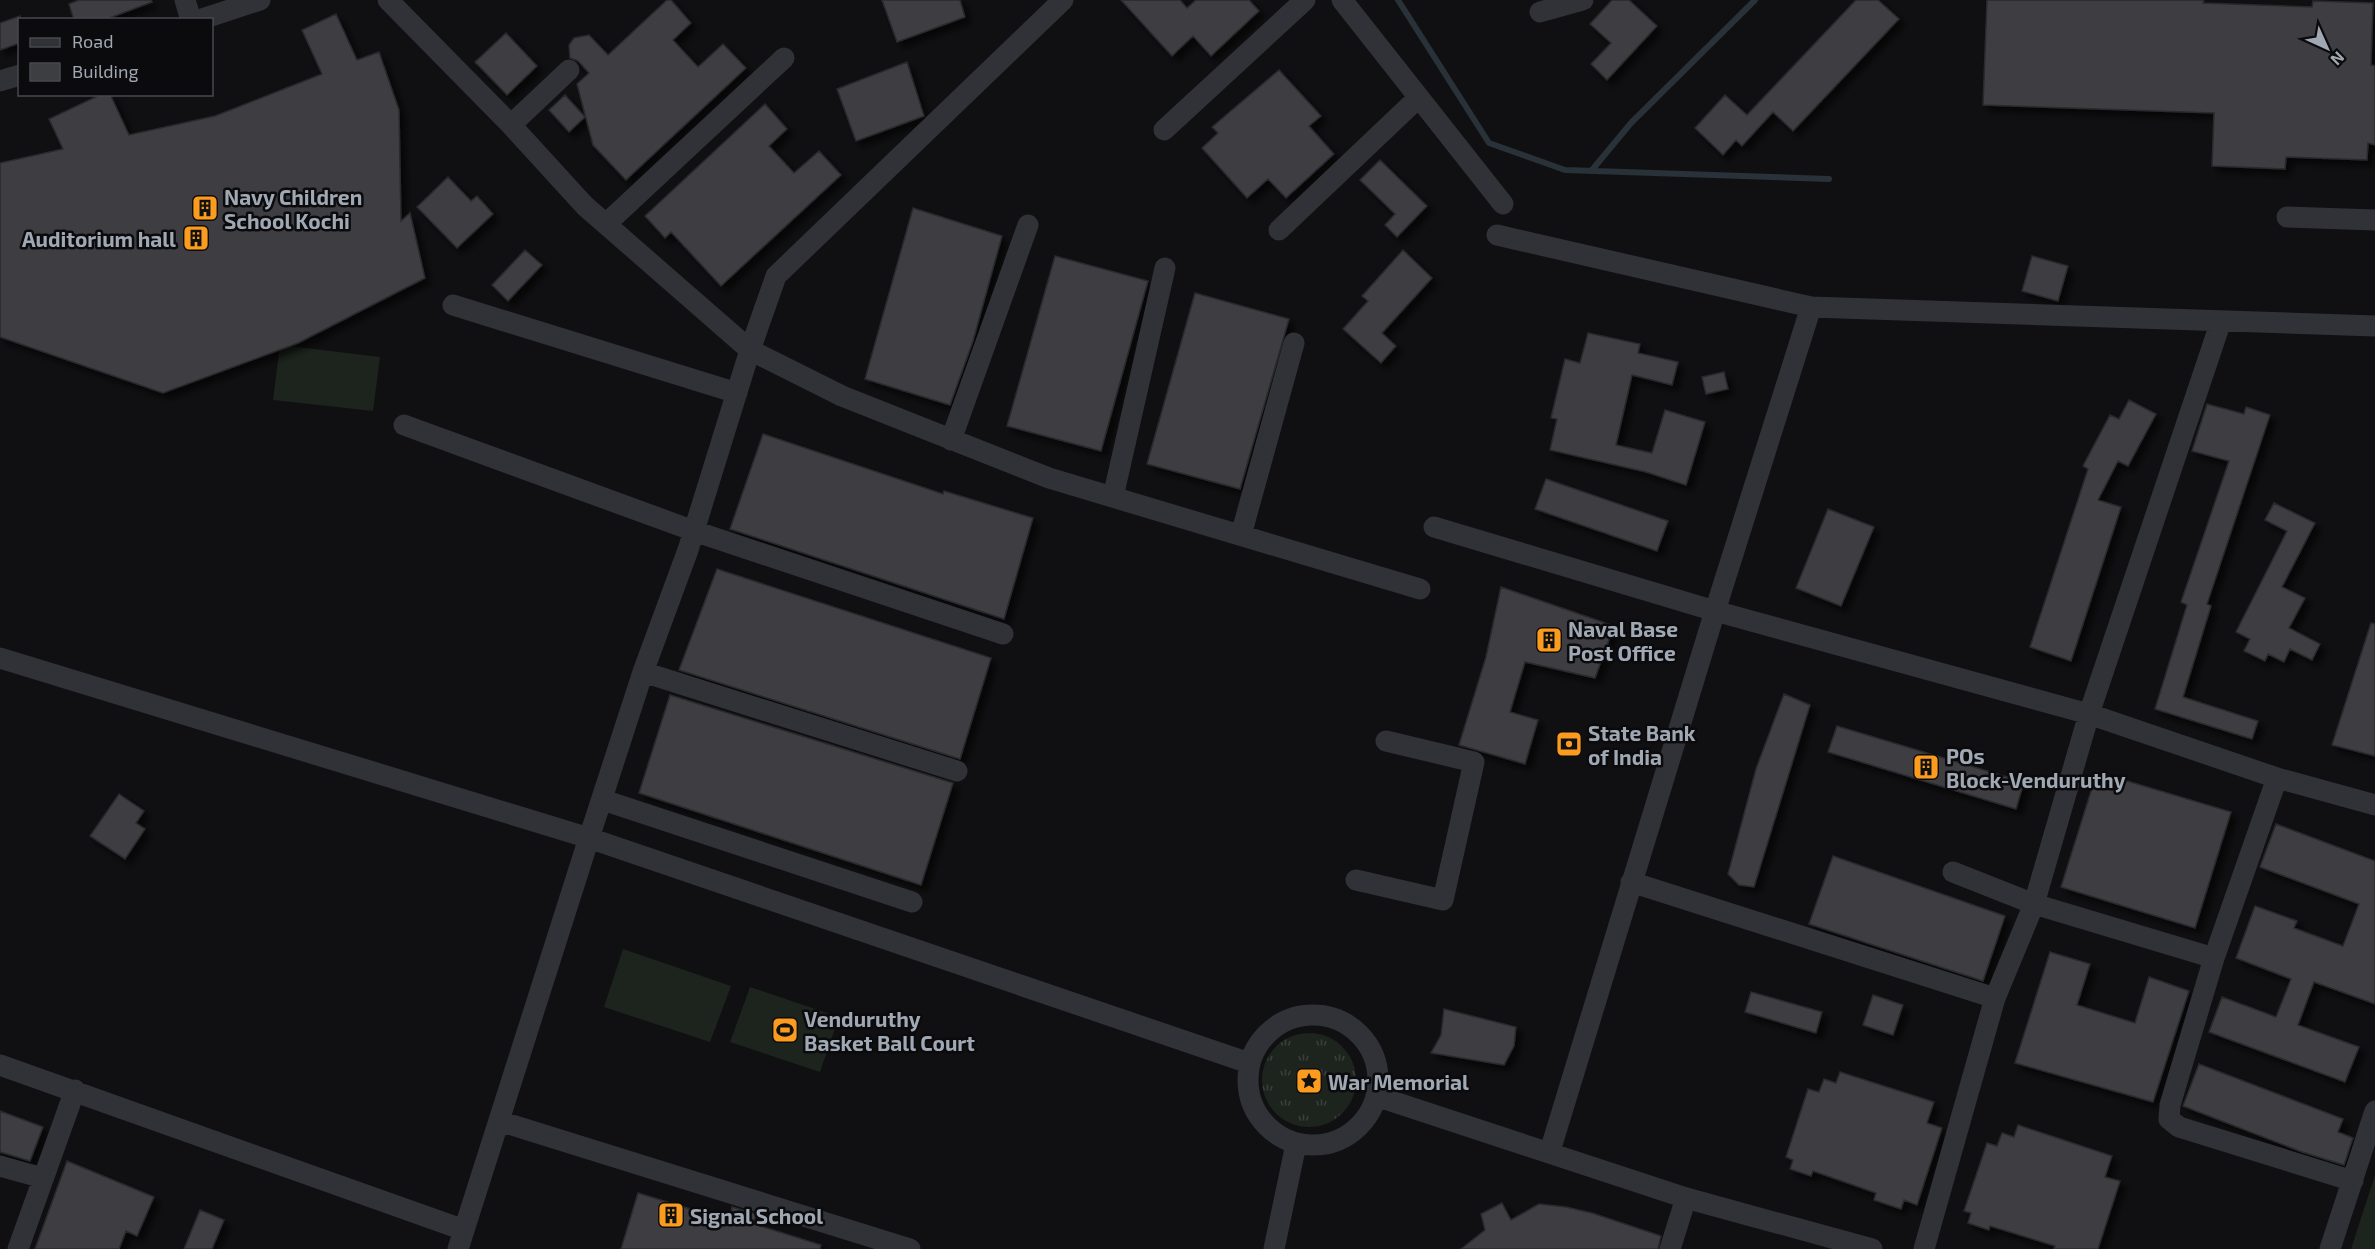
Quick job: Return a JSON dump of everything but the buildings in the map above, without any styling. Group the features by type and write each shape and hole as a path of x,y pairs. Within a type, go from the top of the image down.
{"street":[{"path":"185,0 190,18"},
{"path":"205,18 260,0"},
{"path":"388,0 511,125 585,206 608,223 750,350 842,396 1049,478 1420,589"},
{"path":"1164,130 1305,0"},
{"path":"1342,0 1503,204"},
{"path":"1540,12 1583,0"},
{"path":"0,1065 75,1090 461,1240 643,672 694,531 750,350 776,276 1051,3"},
{"path":"608,223 784,58"},
{"path":"511,125 569,70"},
{"path":"0,81 18,76"},
{"path":"1279,230 1418,98"},
{"path":"2287,217 2375,220"},
{"path":"951,440 1028,225"},
{"path":"1497,235 1811,307 2375,326"},
{"path":"1113,497 1166,268"},
{"path":"453,305 737,393"},
{"path":"1550,1151 1631,882 1811,307"},
{"path":"1924,1249 1995,998 2034,904 2089,714 2221,321"},
{"path":"1241,535 1294,343"},
{"path":"404,425 694,531 1002,634"},
{"path":"1434,527 1715,611 2089,714 2277,778 2375,805"},
{"path":"0,658 589,838 1249,1063"},
{"path":"643,672 957,771"},
{"path":"1356,880 1443,900 1474,762 1386,741"},
{"path":"2277,778 2214,958 2170,1104 2169,1119 2179,1127 2353,1181"},
{"path":"603,800 912,902"},
{"path":"1953,872 2034,904 2214,958"},
{"path":"1631,882 1995,998"},
{"path":"1305,1015 1325,1016 1345,1023 1362,1036 1373,1054 1378,1075 1376,1096 1368,1115 1354,1131 1337,1142 1316,1146 1296,1144 1277,1136 1261,1122 1251,1104 1247,1084 1249,1063 1263,1038 1286,1020 1305,1015"},
{"path":"18,1249 75,1090"},
{"path":"1376,1096 1550,1151 1686,1198 1872,1249"},
{"path":"2330,1249 2375,1111"},
{"path":"499,1121 910,1249"},
{"path":"1274,1249 1296,1144"},
{"path":"0,1166 43,1178"},
{"path":"1670,1249 1686,1198"}],"green space":[{"path":"280,345 380,357 373,411 273,400"},
{"path":"623,949 731,986 710,1042 604,1007"},
{"name":"Venduruthy Basket Ball Court","path":"750,987 839,1017 820,1072 730,1042"},
{"path":"1309,1033 1327,1037 1342,1047 1352,1062 1356,1080 1352,1098 1342,1113 1327,1123 1309,1127 1291,1123 1276,1113 1266,1098 1262,1080 1266,1062 1276,1047 1291,1037"},
{"path":"2375,1175 2375,1249 2351,1249"}],"waterway":[{"path":"1398,0 1489,143 1565,170 1829,179"},
{"path":"1592,170 1631,123 1755,0"}],"place":[{"name":"Navy Children School Kochi","path":"205,208"},
{"name":"Auditorium hall","path":"196,238"},
{"name":"Naval Base Post Office","path":"1549,640"},
{"name":"State Bank of India","path":"1569,744"},
{"name":"POs Block-Venduruthy","path":"1926,767"},
{"name":"Venduruthy Basket Ball Court","path":"785,1030"},
{"name":"War Memorial","path":"1309,1081"},
{"name":"Signal School","path":"671,1215"}]}
